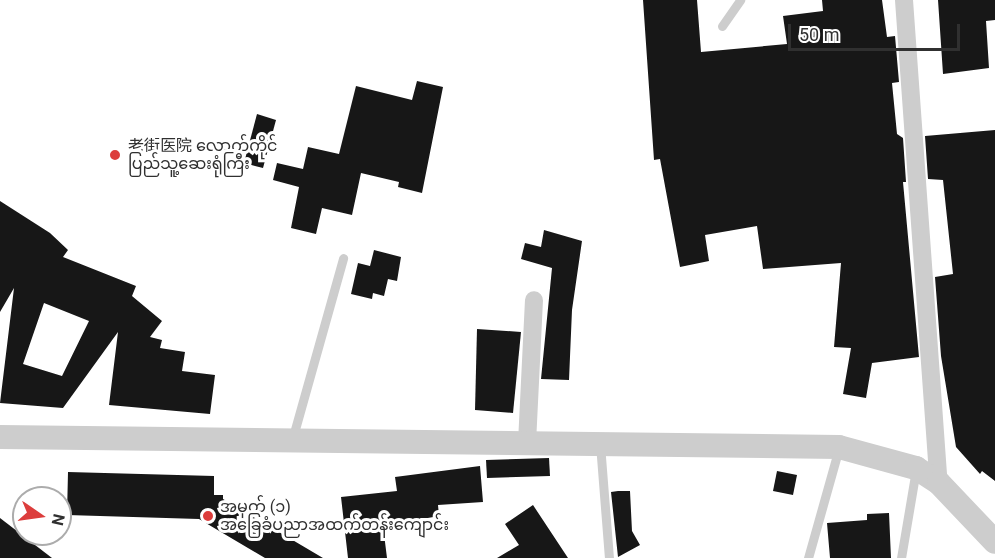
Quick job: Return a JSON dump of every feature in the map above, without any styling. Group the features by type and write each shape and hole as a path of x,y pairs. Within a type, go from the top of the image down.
{"street":[{"path":"904,0 939,483"},
{"path":"527,442 534,300"},
{"path":"0,437 839,447 916,468 939,483 995,542"}],"lane":[{"path":"722,26 740,0"},
{"path":"292,440 342,258"},
{"path":"600,443 609,558"},
{"path":"808,558 839,447"},
{"path":"901,558 916,468"}],"building":[{"path":"643,0 697,0 701,52 787,44 783,16 823,11 822,0 882,0 887,37 895,36 899,82 892,83 897,134 903,138 906,182 903,182 919,357 872,363 866,398 843,394 851,348 834,347 841,263 763,269 757,226 705,235 709,261 680,267 660,159 654,160"},
{"path":"938,0 995,0 995,20 986,21 989,68 943,74"},
{"path":"417,81 443,87 422,193 398,187 399,182 361,173 352,215 322,208 316,234 291,228 299,187 273,180 277,163 303,169 308,147 339,154 356,86 412,100"},
{"path":"257,114 276,120 263,168 244,163"},
{"path":"995,130 995,481 982,471 980,474 956,447 941,356 935,277 953,274 943,180 928,179 925,136"},
{"path":"0,201 50,233 68,250 63,257 136,286 132,296 162,321 150,337 162,340 160,348 185,352 182,371 215,375 210,414 109,405 118,332 63,408 0,403 14,288 0,312","holes":["44,303 89,321 62,376 23,364"]},
{"path":"544,230 582,241 572,310 569,380 541,379 552,268 521,259 525,243 541,247"},
{"path":"374,250 401,257 397,281 388,279 384,296 373,293 372,299 351,294 358,263 370,266"},
{"path":"477,329 521,332 513,413 475,410"},
{"path":"549,458 550,476 487,478 486,460"},
{"path":"480,466 483,502 438,505 439,516 383,526 387,558 348,558 341,497 397,491 395,477"},
{"path":"777,471 797,475 793,495 773,491"},
{"path":"68,472 214,476 214,495 223,495 223,499 323,558 265,558 199,519 72,515 72,486 68,486"},
{"path":"630,491 632,531 640,545 618,557 611,492"},
{"path":"533,505 568,558 497,558 519,545 505,524"},
{"path":"889,513 891,558 830,558 827,523 867,520 867,514"},
{"path":"0,518 12,527 12,546 36,546 52,558 0,558"}],"place":[{"name":"老街医院 လောက်ကိုင် ပြည်သူ့ဆေးရုံကြီး","path":"115,155"},
{"name":"အမှတ် (၁) အခြေခံပညာအထက်တန်းကျောင်း","path":"208,516"}]}
